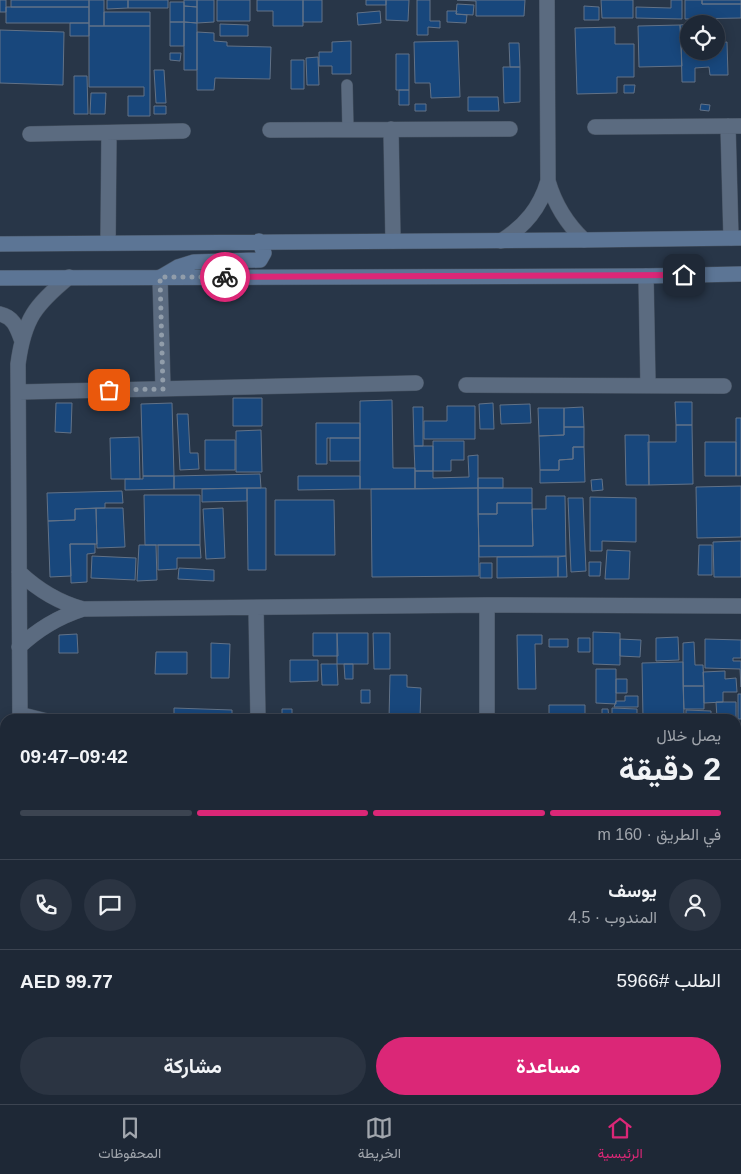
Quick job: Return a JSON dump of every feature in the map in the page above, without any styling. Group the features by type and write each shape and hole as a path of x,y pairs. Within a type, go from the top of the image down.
{"main road":[{"path":"0,244 736,238"},
{"path":"160,277 178,267 194,262 260,260 264,253 259,241"},
{"path":"0,278 741,274"}],"street":[{"path":"547,0 548,181 561,213 584,240"},
{"path":"595,127 734,126 736,238"},
{"path":"391,129 393,241"},
{"path":"270,130 510,129"},
{"path":"30,134 182,131"},
{"path":"108,243 109,133"},
{"path":"501,241 522,226 531,216 544,193 548,181"},
{"path":"646,276 648,385"},
{"path":"20,714 18,364 22,340 30,317 42,301 69,277"},
{"path":"160,277 163,389"},
{"path":"0,314 8,316 14,322 22,340"},
{"path":"19,392 416,383"},
{"path":"466,385 724,386"},
{"path":"19,572 32,585 48,596 65,604 83,609 487,605 741,606"},
{"path":"487,605 487,714"},
{"path":"256,608 258,714"},
{"path":"19,647 30,636 48,624 83,609"}],"lane":[{"path":"347,85 348,130"}],"building":[{"path":"0,0 6,0 6,12 0,12"},
{"path":"11,0 89,0 89,7 11,7"},
{"path":"89,0 104,0 104,26 89,26"},
{"path":"107,0 128,0 128,8 107,9"},
{"path":"128,0 168,0 168,8 128,8"},
{"path":"184,0 197,0 197,7 184,6"},
{"path":"197,0 214,0 214,22 197,23"},
{"path":"217,0 250,0 250,21 217,21"},
{"path":"257,0 303,0 303,26 273,26 273,11 257,11"},
{"path":"303,0 322,0 322,22 303,22"},
{"path":"366,0 386,0 386,5 366,5"},
{"path":"386,0 409,0 408,21 386,20"},
{"path":"417,0 430,0 430,21 440,21 440,28 428,27 428,35 417,35"},
{"path":"457,0 525,0 524,16 476,16 476,1"},
{"path":"601,0 633,0 633,18 602,18"},
{"path":"671,0 682,0 682,15 680,15 680,19 636,18 636,7 671,8"},
{"path":"685,0 702,0 702,4 741,4 741,18 725,18 725,15 685,15"},
{"path":"702,0 741,0 741,4 702,4"},
{"path":"170,2 184,2 184,22 170,22"},
{"path":"457,4 474,5 473,15 456,14"},
{"path":"184,6 197,7 197,23 184,22"},
{"path":"584,6 599,7 599,20 584,20"},
{"path":"6,7 89,7 89,23 6,23"},
{"path":"380,11 381,23 358,25 357,13"},
{"path":"447,11 457,11 456,14 467,15 466,23 447,22"},
{"path":"104,12 150,12 150,26 104,26"},
{"path":"170,22 184,22 184,46 170,46"},
{"path":"184,22 197,23 197,70 184,70"},
{"path":"70,23 89,23 89,36 70,36"},
{"path":"220,24 248,25 248,36 220,36"},
{"path":"680,25 680,60 682,60 682,66 639,67 638,26"},
{"path":"89,26 150,26 150,116 128,116 128,96 144,96 144,87 89,87"},
{"path":"615,27 615,44 634,44 634,77 617,77 617,93 577,94 575,28"},
{"path":"0,30 64,32 63,85 0,83"},
{"path":"197,32 214,33 214,41 227,42 227,46 271,47 270,79 215,78 214,90 197,90"},
{"path":"351,41 351,74 332,74 332,66 319,66 319,52 332,52 332,42"},
{"path":"458,41 460,97 431,98 430,83 415,83 414,42"},
{"path":"725,42 727,42 728,75 710,75 709,67 695,68 695,82 682,82 681,60 725,60"},
{"path":"509,43 519,43 520,67 510,67"},
{"path":"170,53 181,53 180,61 170,60"},
{"path":"396,54 409,54 409,90 396,90"},
{"path":"318,57 319,85 307,85 306,58"},
{"path":"291,60 304,60 304,89 291,89"},
{"path":"503,67 520,67 520,102 504,103"},
{"path":"154,70 164,70 166,103 156,103"},
{"path":"74,76 87,76 88,114 74,114"},
{"path":"624,85 635,85 634,93 624,93"},
{"path":"399,90 409,90 409,105 399,105"},
{"path":"91,93 106,93 105,114 90,114"},
{"path":"468,97 498,97 499,111 468,111"},
{"path":"415,104 426,104 426,111 415,111"},
{"path":"701,104 710,105 709,111 700,110"},
{"path":"154,106 166,106 166,114 154,114"},
{"path":"233,398 262,398 262,426 233,426"},
{"path":"392,400 393,468 415,468 415,489 360,489 360,401"},
{"path":"675,402 692,402 692,425 676,425"},
{"path":"56,403 72,403 71,433 55,432"},
{"path":"172,403 174,476 143,476 141,404"},
{"path":"493,403 494,429 480,429 479,404"},
{"path":"530,404 531,423 501,424 500,405"},
{"path":"447,406 475,406 475,439 424,439 424,421 447,421"},
{"path":"413,407 423,407 423,446 414,446"},
{"path":"583,407 584,427 564,427 564,408"},
{"path":"538,408 564,408 564,435 539,436"},
{"path":"177,414 188,414 190,453 198,453 199,469 180,470"},
{"path":"736,418 741,418 741,476 736,476"},
{"path":"316,423 360,423 360,438 327,438 327,464 316,464"},
{"path":"676,425 692,425 693,484 649,485 648,442 676,442"},
{"path":"564,427 584,427 584,447 573,447 573,459 559,460 559,470 540,470 539,436 564,435"},
{"path":"261,430 262,472 236,472 236,431"},
{"path":"625,435 649,435 649,485 626,485"},
{"path":"139,437 140,479 111,479 110,438"},
{"path":"330,438 360,438 360,461 330,461"},
{"path":"205,440 235,440 235,470 205,470"},
{"path":"433,441 464,441 464,460 451,460 451,471 433,471"},
{"path":"705,442 736,442 736,476 705,476"},
{"path":"414,446 433,446 433,471 415,471"},
{"path":"573,447 584,447 585,482 540,483 540,470 559,470 559,460 573,459"},
{"path":"478,455 478,488 415,489 415,471 433,471 433,478 469,477 468,456"},
{"path":"260,474 261,488 174,489 174,476"},
{"path":"143,476 174,476 174,489 125,490 125,479 143,479"},
{"path":"298,476 360,476 360,489 298,490"},
{"path":"478,478 503,478 503,488 478,488"},
{"path":"602,479 603,490 592,491 591,480"},
{"path":"741,486 741,537 697,538 696,487"},
{"path":"247,488 247,501 202,502 202,489"},
{"path":"247,488 266,488 266,570 248,570"},
{"path":"478,488 532,488 532,503 497,503 497,514 478,514"},
{"path":"478,488 479,576 372,577 371,489"},
{"path":"122,491 123,503 105,503 105,508 75,509 75,520 48,521 47,493"},
{"path":"144,495 200,495 200,545 145,545"},
{"path":"546,496 565,496 566,556 479,557 479,546 533,546 532,509 546,509"},
{"path":"590,497 636,498 636,542 602,541 602,551 590,551"},
{"path":"568,498 583,498 586,571 571,572"},
{"path":"275,500 334,500 335,555 275,555"},
{"path":"497,503 532,503 533,546 479,546 478,514 497,514"},
{"path":"96,508 97,544 70,544 71,576 50,577 48,521 75,520 75,509"},
{"path":"96,508 123,508 125,547 97,548"},
{"path":"223,508 225,558 206,559 203,509"},
{"path":"741,541 741,577 714,577 713,542"},
{"path":"70,544 95,544 95,553 87,554 87,582 71,583"},
{"path":"139,545 156,545 157,580 137,581"},
{"path":"158,545 200,545 201,558 177,558 177,569 158,570"},
{"path":"699,545 712,545 712,575 698,575"},
{"path":"607,550 630,551 629,579 605,579"},
{"path":"92,556 136,558 135,580 91,578"},
{"path":"566,556 567,577 558,577 558,557"},
{"path":"497,557 558,557 558,577 497,578"},
{"path":"589,562 601,562 600,576 589,576"},
{"path":"480,563 492,563 492,578 480,578"},
{"path":"179,568 214,570 214,581 178,579"},
{"path":"593,632 620,633 620,665 593,664"},
{"path":"313,633 337,633 338,656 313,656"},
{"path":"337,633 368,633 368,664 337,664"},
{"path":"373,633 390,633 390,669 374,669"},
{"path":"77,634 78,653 59,653 59,635"},
{"path":"517,635 542,635 542,644 535,644 536,689 518,689"},
{"path":"678,637 679,660 656,661 656,638"},
{"path":"578,638 590,638 590,652 578,652"},
{"path":"549,639 568,639 568,647 549,647"},
{"path":"620,639 641,640 640,657 620,656"},
{"path":"705,639 741,640 741,658 733,658 733,661 741,661 741,687 740,669 705,668"},
{"path":"694,642 695,665 703,665 704,686 683,686 683,643"},
{"path":"211,643 230,644 229,678 211,678"},
{"path":"156,652 187,652 187,674 155,674"},
{"path":"290,660 318,660 318,681 290,682"},
{"path":"683,662 684,714 643,714 642,663"},
{"path":"321,664 337,664 338,685 322,685"},
{"path":"344,664 353,664 353,679 345,679"},
{"path":"596,669 616,669 616,704 596,703"},
{"path":"725,671 725,679 736,678 737,692 723,692 723,702 704,703 703,672"},
{"path":"390,675 407,675 407,687 421,688 420,714 389,714"},
{"path":"616,679 627,679 627,693 616,693"},
{"path":"683,686 704,686 704,709 684,709"},
{"path":"361,690 370,690 370,703 361,703"},
{"path":"738,694 741,694 741,714 738,714"},
{"path":"625,696 638,696 638,707 614,707 616,701 625,701"},
{"path":"716,702 736,702 736,714 717,714"},
{"path":"549,705 585,705 585,714 549,714"},
{"path":"174,708 232,710 232,714 174,714"},
{"path":"612,708 637,709 637,714 612,714"},
{"path":"282,709 292,709 292,714 282,714"},
{"path":"602,709 608,709 609,714 602,714"},
{"path":"686,710 711,711 711,714 686,714"}],"way so far":[{"path":"109,390 163,389 160,277 225,277"}],"route":[{"path":"225,277 684,275"}]}
